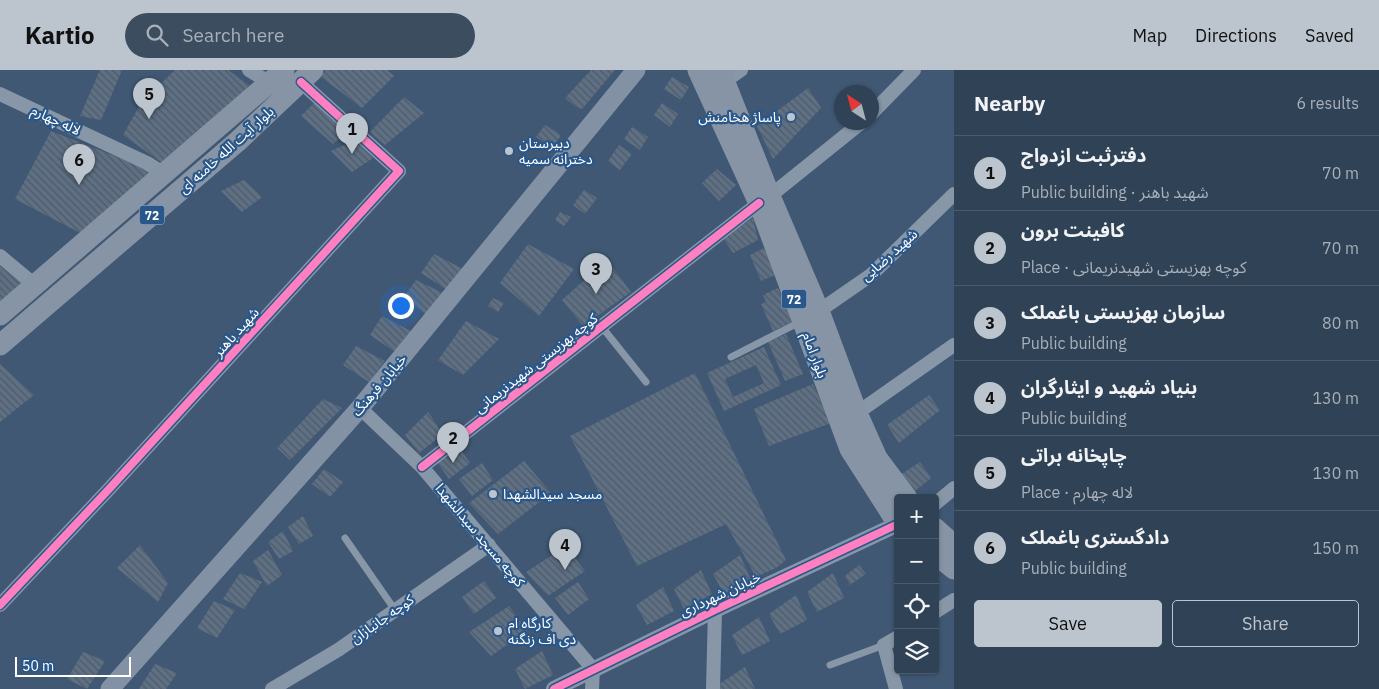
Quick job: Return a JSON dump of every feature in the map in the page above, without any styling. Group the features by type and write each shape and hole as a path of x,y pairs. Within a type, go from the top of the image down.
{"main road":[{"name":"خیابان فرهنگ","path":"113,687 360,408 636,70"},
{"name":"بلوار امام","path":"698,70 764,200 811,316 877,458 904,494"},
{"name":"بلوار امام","path":"729,74 764,200"},
{"name":"بلوار آیت الله خامنه ای","path":"0,315 164,174 292,76"},
{"name":"بلوار آیت الله خامنه ای","path":"0,345 238,141 292,76"},
{"name":"بلوار امام","path":"811,316 850,450 894,518"},
{"path":"939,532 954,545"},
{"path":"939,557 954,569"}],"street":[{"path":"249,70 292,76"},
{"path":"879,106 914,70"},
{"name":"شهید باهنر","path":"0,605 110,488 399,171 292,76"},
{"name":"لاله چهارم","path":"0,94 147,162 164,174"},
{"name":"کوچه بهزیستی شهیدنریمانی","path":"422,467 852,130"},
{"name":"شهید رضایی","path":"811,316 870,275 954,194"},
{"path":"0,256 36,286"},
{"path":"857,413 954,345"},
{"name":"کوچه مسجد سیدالشهدا","path":"360,408 422,467 594,669"},
{"path":"939,501 954,488"},
{"name":"خیابان شهرداری","path":"554,689 715,610 894,526"},
{"name":"کوچه جانبازان","path":"281,687 338,650 489,545"},
{"path":"939,609 954,600"},
{"path":"713,689 715,610"},
{"path":"894,639 884,645 896,689"},
{"path":"592,689 594,669"}],"lane":[{"path":"731,358 811,316"},
{"path":"602,327 646,382"},
{"path":"345,538 395,610"},
{"path":"830,665 884,645"}],"building":[{"path":"100,70 122,70 101,120 80,116"},
{"path":"175,70 228,70 250,86 161,162 123,135 141,103"},
{"path":"326,70 387,70 394,76 362,108 320,76"},
{"path":"591,70 615,70 582,109 576,107 565,98"},
{"path":"672,77 689,87 681,100 664,89"},
{"name":"پاساژ هخامنش","path":"808,88 821,108 773,159 757,126"},
{"path":"404,97 424,113 385,145 370,132"},
{"path":"314,103 346,133 333,144 301,116"},
{"path":"662,103 678,114 670,127 654,115"},
{"path":"545,125 561,135 553,148 536,137"},
{"path":"632,127 648,137 640,150 624,139"},
{"path":"51,131 153,171 80,233 15,199"},
{"path":"355,140 373,158 352,172 331,151"},
{"path":"619,145 632,154 620,170 608,161"},
{"path":"717,169 736,185 719,201 702,183"},
{"path":"244,180 262,197 242,212 221,191"},
{"path":"584,190 597,198 585,214 573,205"},
{"path":"560,212 571,217 564,226 555,220"},
{"path":"753,218 758,240 733,253 723,238"},
{"path":"528,244 574,269 539,316 500,283"},
{"path":"766,247 778,274 761,281 750,255"},
{"path":"434,254 463,269 447,290 421,273"},
{"path":"0,256 36,286 0,315"},
{"path":"607,260 631,292 583,326 562,300"},
{"path":"416,280 445,294 429,316 403,298"},
{"path":"778,288 793,322 773,331 761,304 766,302 763,295"},
{"path":"493,298 504,303 498,312 488,306"},
{"path":"382,316 411,331 395,352 370,335"},
{"path":"466,321 499,339 463,375 438,360"},
{"path":"786,334 803,374 785,381 768,342"},
{"path":"356,346 385,361 369,382 343,365"},
{"path":"764,347 781,385 724,411 707,373","holes":["756,365 764,383 733,397 725,379"]},
{"path":"0,364 34,395 0,422"},
{"path":"695,373 786,560 776,568 756,577 726,524 637,566 570,436"},
{"path":"813,384 831,423 769,446 754,409"},
{"path":"929,395 940,410 899,443 887,425"},
{"path":"323,399 342,408 290,460 277,448"},
{"path":"428,412 443,434 419,453 405,435"},
{"path":"459,447 470,463 449,479 437,462"},
{"path":"524,461 551,493 498,534 469,503"},
{"path":"920,462 931,478 909,494 897,477"},
{"path":"482,463 493,480 472,496 459,479"},
{"path":"324,469 343,482 330,497 312,484"},
{"path":"303,516 313,536 299,544 288,527"},
{"path":"283,531 293,551 279,559 268,542"},
{"path":"140,545 168,583 158,602 117,568"},
{"path":"566,546 585,571 548,596 526,572"},
{"path":"268,550 282,575 267,586 253,561"},
{"path":"740,555 751,580 724,594 713,574"},
{"path":"859,565 866,574 850,585 845,576"},
{"path":"701,570 712,594 684,609 674,589"},
{"path":"240,573 262,582 244,609 223,599"},
{"path":"833,573 844,598 817,612 807,592"},
{"path":"484,581 496,598 474,614 462,597"},
{"path":"578,582 589,599 568,615 555,598"},
{"path":"663,587 674,611 647,625 636,605"},
{"path":"796,595 807,620 780,634 769,614"},
{"path":"214,601 235,610 217,638 197,628"},
{"name":"کارگاه ام دی اف زنگنه","path":"509,606 527,631 491,656 469,632"},
{"path":"759,617 770,641 742,655 732,635"},
{"path":"542,651 553,675 525,689 515,669"},
{"path":"83,652 105,661 87,689 67,679"},
{"path":"155,664 177,673 166,689 139,689"},
{"path":"745,667 755,689 720,689 718,685"}],"cycle path":[{"path":"0,605 110,488 399,171 301,82"},
{"path":"422,467 759,203"},
{"path":"554,689 715,610 894,526"}],"place":[{"name":"پاساژ هخامنش","path":"791,117"},
{"name":"چاپخانه براتی","path":"149,119"},
{"name":"دبیرستان دخترانه سمیه","path":"509,151"},
{"name":"دفترثبت ازدواج","path":"352,154"},
{"name":"دادگستری باغملک","path":"79,185"},
{"name":"سازمان بهزیستی باغملک","path":"596,294"},
{"name":"کافینت برون","path":"453,463"},
{"name":"مسجد سیدالشهدا","path":"493,494"},
{"name":"بنیاد شهید و ایثارگران","path":"565,570"},
{"name":"کارگاه ام دی اف زنگنه","path":"498,631"}]}
